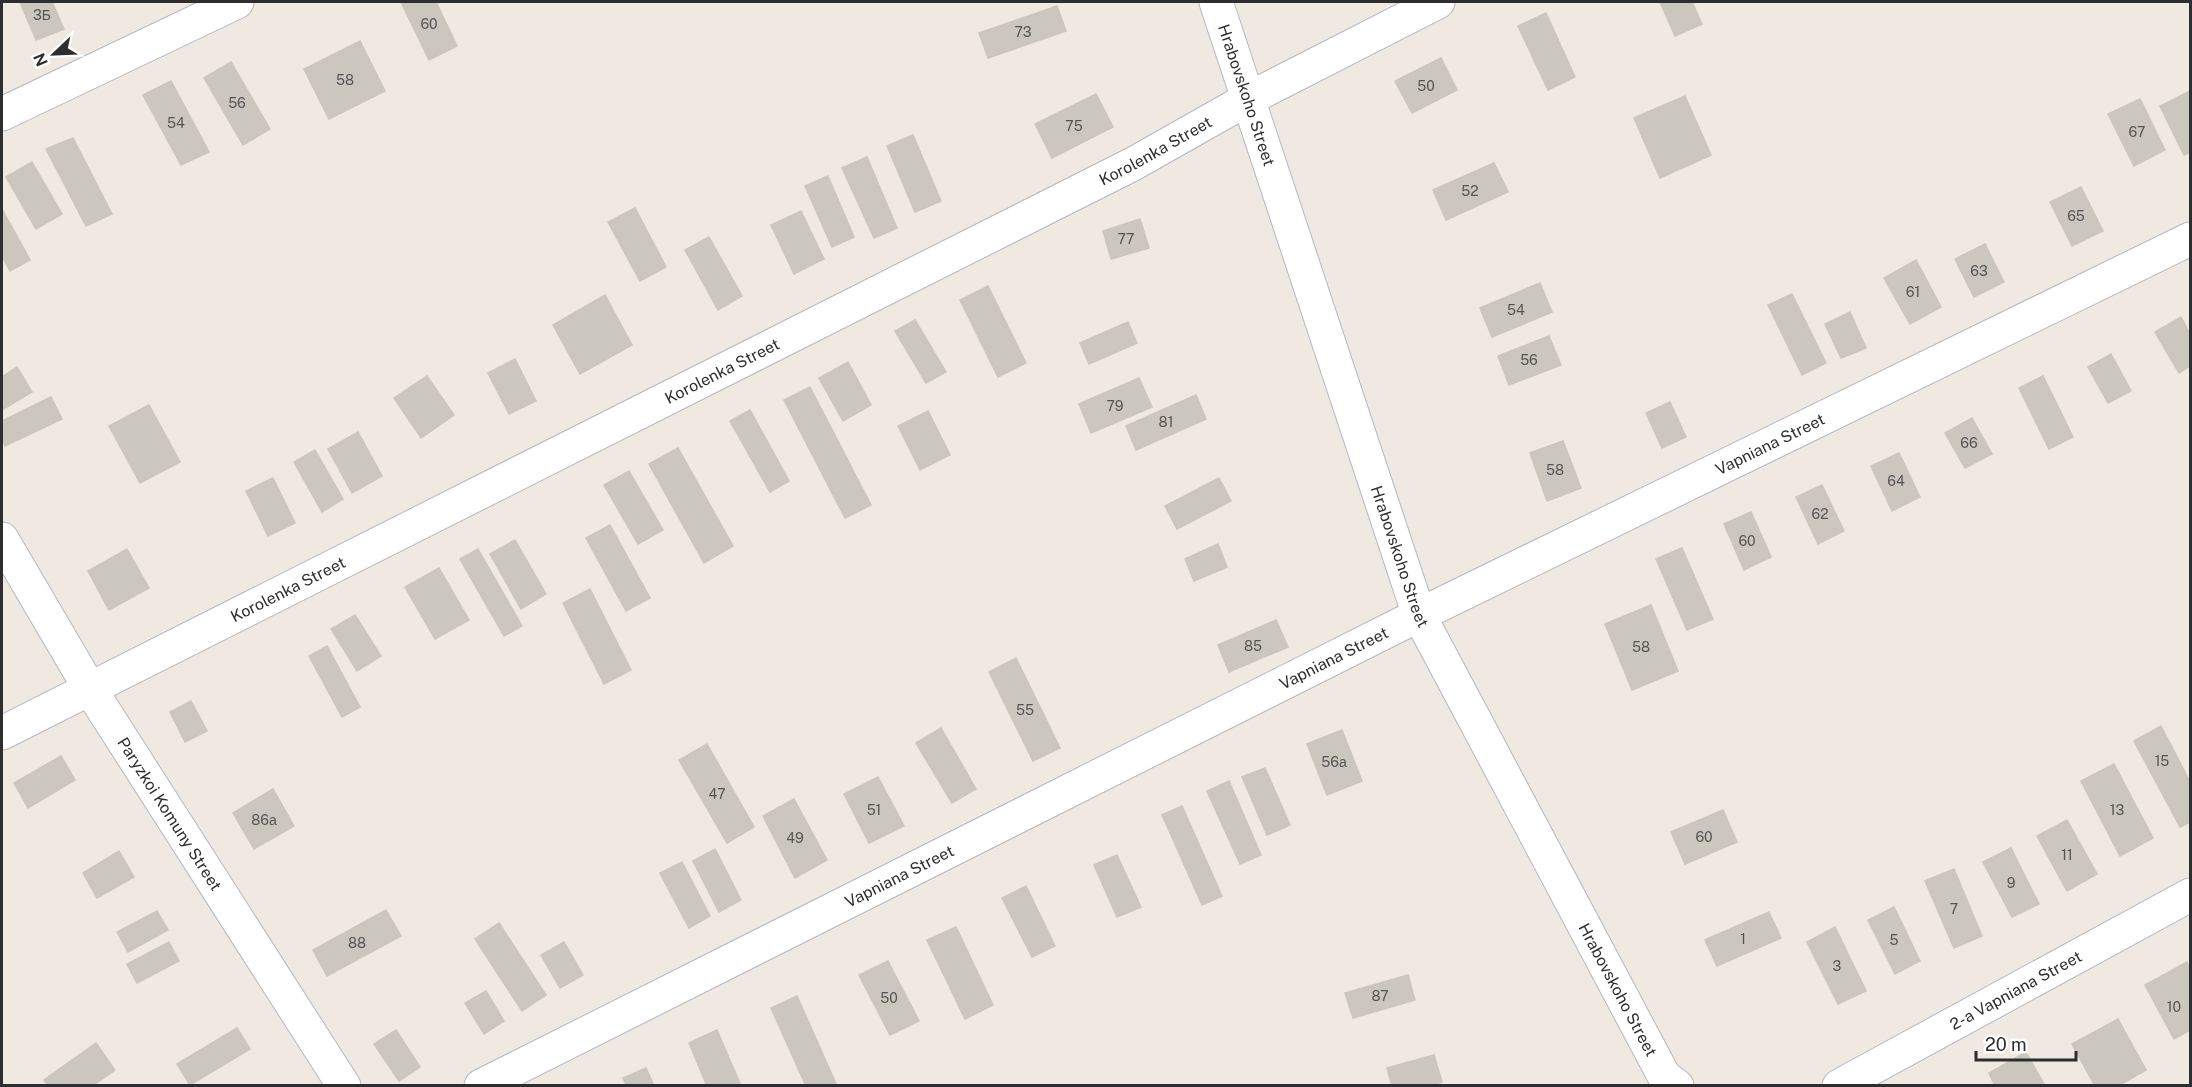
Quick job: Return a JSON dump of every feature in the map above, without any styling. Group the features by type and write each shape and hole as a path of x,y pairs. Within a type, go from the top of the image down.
{"street":[{"path":"2,114 237,2"},
{"name":"Hrabovskoho Street","path":"1216,2 1419,615 1671,1081"},
{"name":"Korolenka Street","path":"2,733 1133,164 1248,99 1438,2"},
{"name":"Vapniana Street","path":"481,1086 1419,615 2190,239"},
{"name":"Paryzkoi Komuny Street","path":"2,539 90,690 344,1086"},
{"name":"2-a Vapniana Street","path":"1839,1086 2190,895"}],"building":[{"path":"20,2 52,2 64,29 36,40"},
{"path":"401,2 436,2 457,46 429,60"},
{"path":"1660,2 1692,2 1702,24 1675,36"},
{"path":"1057,6 1066,31 988,58 979,33"},
{"path":"1546,13 1575,77 1548,90 1518,26"},
{"path":"360,41 385,91 329,119 304,69"},
{"path":"1441,58 1457,90 1412,113 1395,81"},
{"path":"231,62 270,129 243,145 204,78"},
{"path":"171,81 209,152 181,165 143,95"},
{"path":"2190,91 2190,152 2184,155 2160,106"},
{"path":"1096,94 1113,127 1052,158 1035,124"},
{"path":"1685,96 1711,155 1660,178 1634,118"},
{"path":"2140,99 2165,150 2134,166 2108,114"},
{"path":"913,135 941,201 915,212 887,146"},
{"path":"73,138 112,214 86,226 46,149"},
{"path":"867,157 897,228 874,238 842,168"},
{"path":"32,162 62,214 36,229 6,177"},
{"path":"1494,163 1508,192 1446,220 1433,190"},
{"path":"828,176 854,237 832,247 805,186"},
{"path":"2081,187 2103,231 2072,246 2050,202"},
{"path":"635,208 666,267 640,281 608,222"},
{"path":"2,209 30,260 10,271 2,256"},
{"path":"801,211 824,259 794,274 771,225"},
{"path":"1140,219 1149,248 1111,259 1103,231"},
{"path":"709,237 742,296 718,310 685,250"},
{"path":"1985,244 2004,282 1974,297 1955,259"},
{"path":"1916,260 1941,307 1910,324 1884,278"},
{"path":"1540,283 1552,312 1492,337 1480,308"},
{"path":"988,286 1026,363 998,377 960,300"},
{"path":"1792,294 1826,363 1802,375 1768,305"},
{"path":"605,295 632,345 580,374 553,325"},
{"path":"1850,312 1866,348 1841,358 1825,324"},
{"path":"2181,317 2190,334 2190,366 2179,373 2155,332"},
{"path":"915,320 946,372 926,383 895,331"},
{"path":"1128,322 1137,343 1089,364 1080,343"},
{"path":"1549,336 1561,365 1509,385 1498,356"},
{"path":"2111,354 2131,391 2108,403 2088,367"},
{"path":"515,359 536,401 509,414 488,373"},
{"path":"848,362 871,405 843,421 819,378"},
{"path":"17,367 32,392 2,410 2,377"},
{"path":"427,376 454,415 421,438 394,398"},
{"path":"2043,376 2073,437 2049,449 2019,388"},
{"path":"1139,378 1152,407 1091,433 1079,404"},
{"path":"810,387 871,505 845,518 784,400"},
{"path":"1196,395 1206,419 1136,450 1126,426"},
{"path":"51,397 62,419 5,446 2,438 2,421"},
{"path":"1670,402 1686,437 1662,448 1646,413"},
{"path":"149,405 180,462 140,483 109,426"},
{"path":"750,410 789,481 770,492 730,421"},
{"path":"928,411 950,455 920,470 898,426"},
{"path":"1972,418 1992,454 1965,468 1945,433"},
{"path":"358,432 382,476 352,493 328,449"},
{"path":"1563,441 1581,488 1547,501 1530,453"},
{"path":"678,448 733,546 704,563 649,464"},
{"path":"315,450 343,499 322,512 294,462"},
{"path":"1899,453 1920,497 1892,511 1871,466"},
{"path":"629,471 663,530 638,544 604,485"},
{"path":"273,478 295,523 268,536 246,491"},
{"path":"1219,478 1231,501 1177,529 1165,506"},
{"path":"1822,485 1844,531 1818,544 1796,497"},
{"path":"1751,512 1771,557 1744,570 1724,524"},
{"path":"610,525 650,598 626,611 586,538"},
{"path":"515,540 546,594 521,609 490,554"},
{"path":"1218,544 1227,567 1194,581 1185,559"},
{"path":"1682,548 1713,619 1687,630 1656,559"},
{"path":"127,549 149,588 109,610 88,571"},
{"path":"478,549 522,626 504,636 460,559"},
{"path":"439,568 469,620 435,639 405,587"},
{"path":"590,589 631,670 604,684 563,603"},
{"path":"1651,605 1678,671 1632,690 1605,624"},
{"path":"355,615 381,656 357,671 331,629"},
{"path":"1276,620 1288,647 1229,672 1218,645"},
{"path":"327,646 360,707 342,717 309,656"},
{"path":"1016,658 1060,748 1033,761 989,672"},
{"path":"191,701 207,731 185,742 170,712"},
{"path":"2161,726 2190,782 2190,822 2180,827 2134,741"},
{"path":"941,728 976,789 952,803 916,743"},
{"path":"1342,730 1362,781 1327,795 1307,744"},
{"path":"707,744 754,827 727,843 679,760"},
{"path":"61,756 75,780 28,808 14,783"},
{"path":"2114,764 2153,838 2120,856 2081,781"},
{"path":"1265,768 1290,825 1267,835 1242,777"},
{"path":"878,777 904,826 869,843 844,794"},
{"path":"1229,781 1261,855 1240,864 1207,791"},
{"path":"273,789 294,826 254,849 233,813"},
{"path":"794,799 827,860 795,878 763,816"},
{"path":"1182,806 1222,896 1202,905 1162,815"},
{"path":"1723,810 1737,842 1685,864 1671,832"},
{"path":"2067,820 2097,874 2067,891 2037,836"},
{"path":"2011,848 2039,904 2012,917 1983,862"},
{"path":"715,849 741,900 719,912 693,861"},
{"path":"119,851 134,877 97,898 83,873"},
{"path":"1117,855 1141,907 1117,917 1094,865"},
{"path":"682,862 710,916 689,928 660,873"},
{"path":"1954,869 1982,936 1954,948 1925,881"},
{"path":"1026,886 1055,946 1032,957 1002,898"},
{"path":"1894,907 1920,961 1895,974 1868,920"},
{"path":"386,910 401,936 327,976 313,950"},
{"path":"157,911 168,930 128,952 117,932"},
{"path":"1769,912 1781,938 1717,966 1705,940"},
{"path":"499,923 546,995 522,1011 475,939"},
{"path":"956,927 993,1005 965,1019 927,940"},
{"path":"1835,927 1866,991 1838,1004 1807,942"},
{"path":"169,942 179,961 137,983 127,964"},
{"path":"564,942 583,975 560,988 541,955"},
{"path":"888,961 919,1021 890,1035 859,975"},
{"path":"2187,962 2190,970 2190,1030 2174,1039 2145,985"},
{"path":"1408,975 1415,1000 1353,1018 1345,993"},
{"path":"486,991 504,1021 484,1034 465,1003"},
{"path":"797,996 837,1086 806,1086 771,1008"},
{"path":"2118,1019 2146,1070 2118,1086 2095,1086 2072,1044"},
{"path":"237,1028 250,1049 190,1085 177,1064"},
{"path":"396,1030 420,1067 399,1081 374,1044"},
{"path":"717,1030 741,1086 707,1086 689,1043"},
{"path":"96,1043 115,1070 92,1086 48,1086 44,1080"},
{"path":"2026,1052 2045,1086 1995,1086 1989,1073"},
{"path":"1434,1055 1442,1082 1429,1086 1392,1086 1387,1068"},
{"path":"646,1068 654,1086 627,1086 623,1078"}]}
